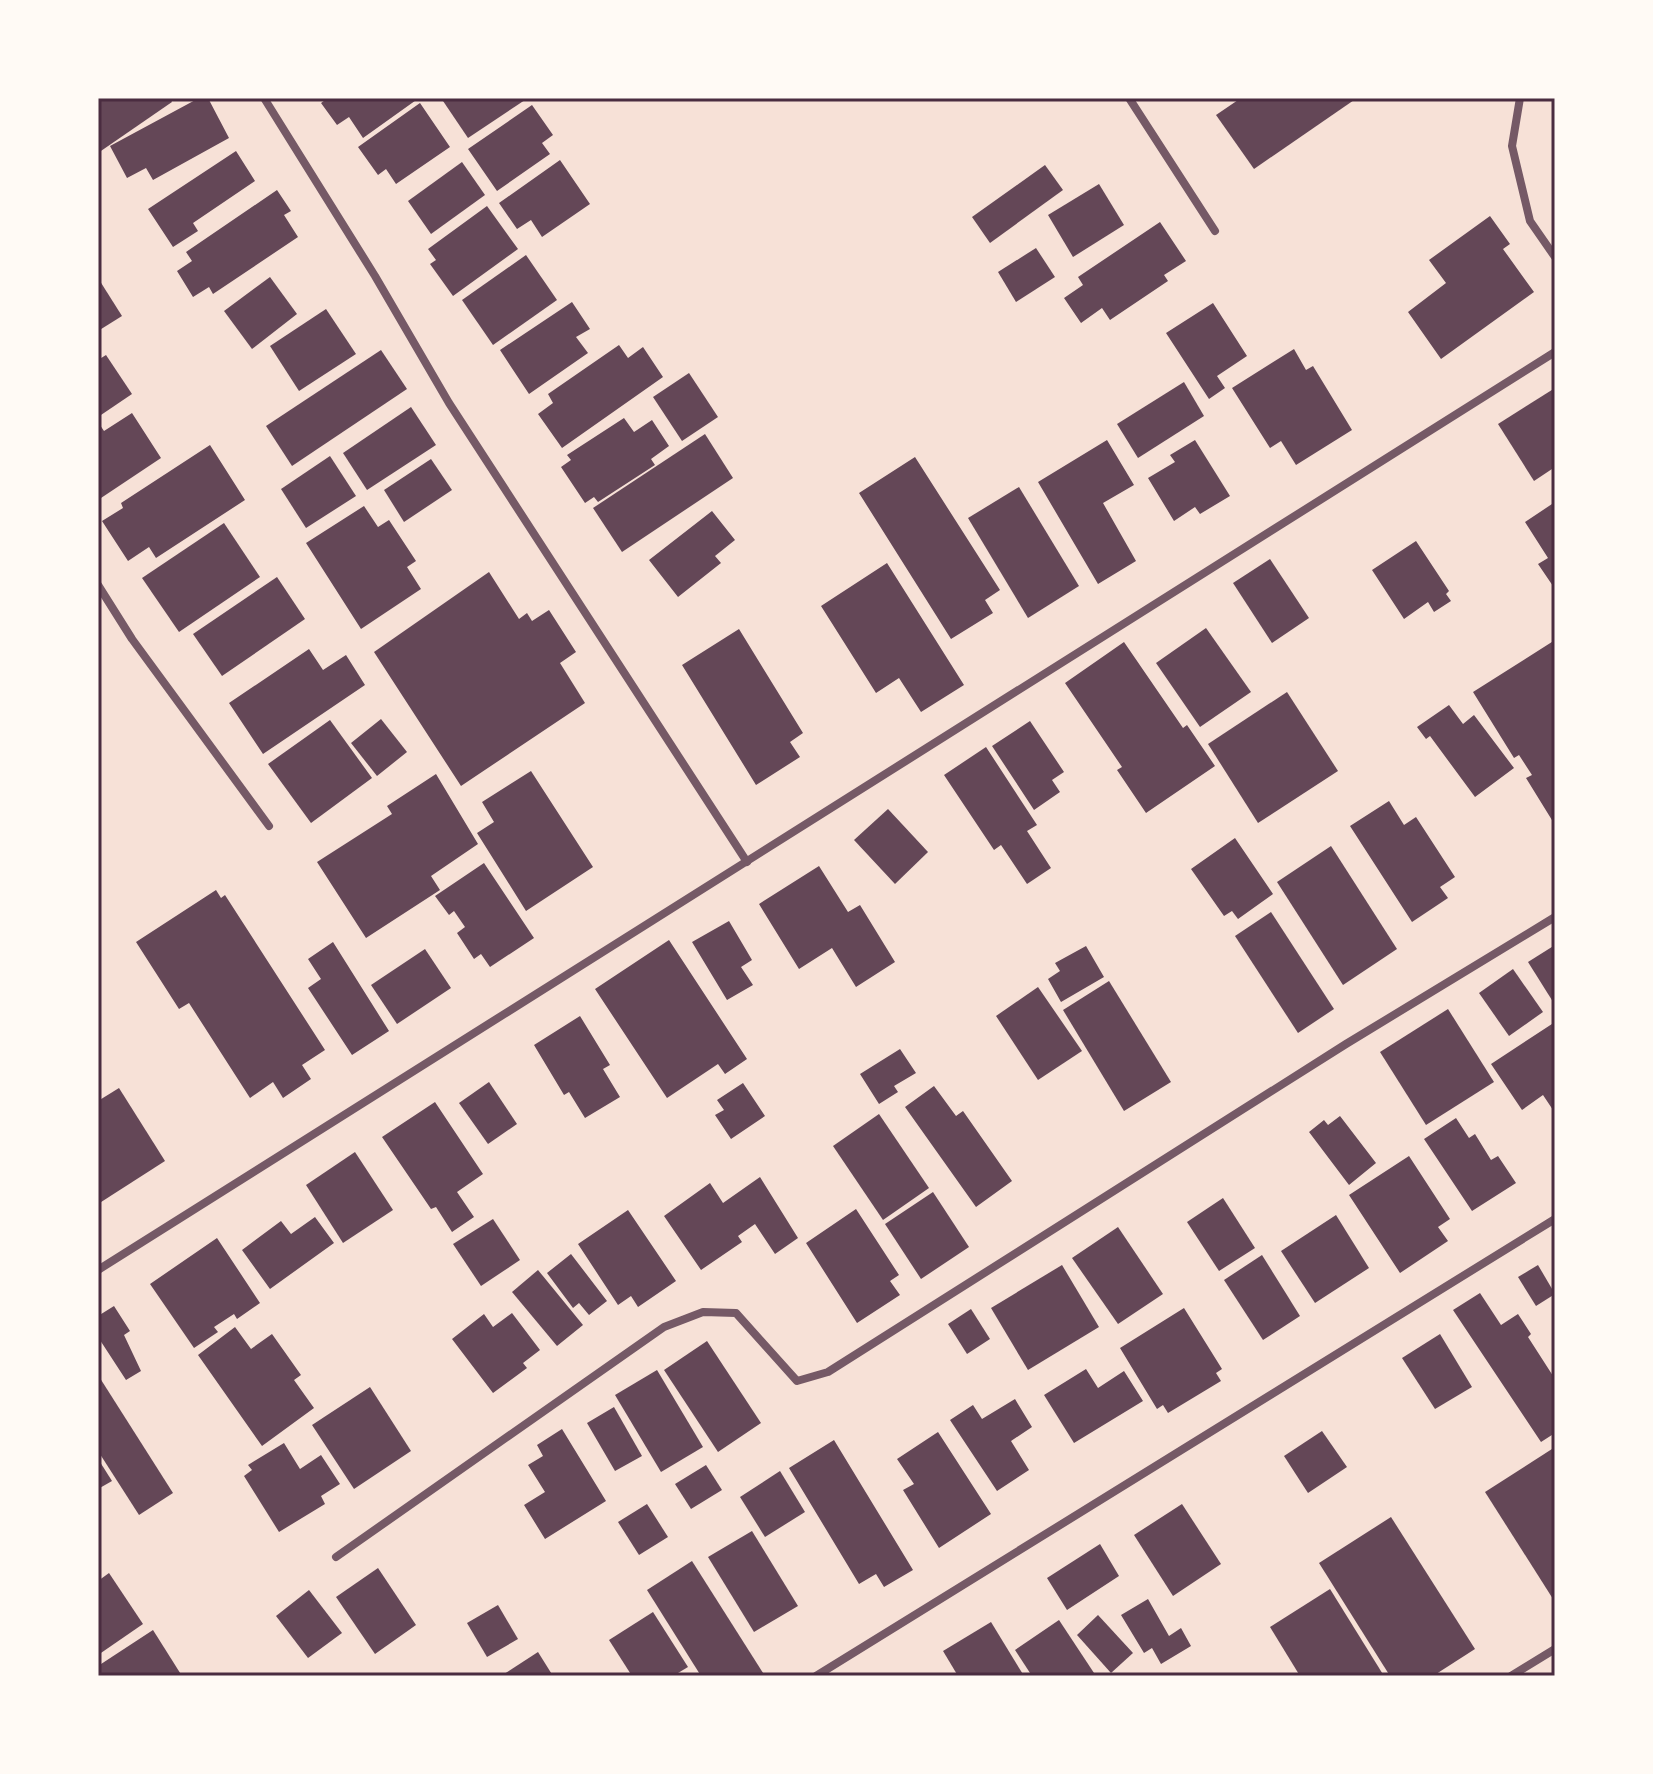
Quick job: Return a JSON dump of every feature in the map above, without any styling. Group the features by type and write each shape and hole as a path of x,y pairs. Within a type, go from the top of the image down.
{"street":[{"path":"264,98 375,276 449,403 747,862"},
{"path":"1129,98 1215,231"},
{"path":"1520,98 1512,146 1530,221 1555,257"},
{"path":"98,1270 1555,352"},
{"path":"98,585 132,639 269,826"},
{"path":"336,1557 664,1327 703,1312 736,1313 797,1381 828,1372 1346,1044 1555,917"},
{"path":"816,1676 1555,1219"},
{"path":"1511,1676 1555,1649"}],"building":[{"path":"98,98 170,98 172,102 98,153"},
{"path":"199,98 208,98 229,138 153,180 146,168 127,178 110,146"},
{"path":"328,98 419,98 363,138 349,117 337,125 321,103"},
{"path":"441,98 528,98 468,138"},
{"path":"1241,98 1357,98 1254,169 1216,115"},
{"path":"420,103 450,147 396,184 386,169 378,175 358,147"},
{"path":"532,105 553,135 542,143 550,154 497,191 468,149"},
{"path":"236,151 255,181 193,223 198,231 173,247 148,209"},
{"path":"560,160 590,204 542,237 531,220 517,229 499,203"},
{"path":"462,162 485,195 431,234 408,201"},
{"path":"1045,165 1063,190 990,243 972,217"},
{"path":"1099,184 1124,225 1073,257 1048,215"},
{"path":"277,190 291,211 284,215 298,237 213,294 209,287 193,297 177,271 192,261 186,252"},
{"path":"487,206 518,249 453,296 430,264 436,260 428,249"},
{"path":"1490,216 1510,244 1503,249 1534,292 1441,359 1408,312 1446,283 1429,260"},
{"path":"1160,222 1186,261 1164,275 1168,281 1110,320 1102,308 1081,323 1064,298 1083,285 1078,277"},
{"path":"1036,248 1055,277 1016,302 998,272"},
{"path":"526,255 557,300 493,345 462,300"},
{"path":"270,277 297,314 252,349 224,311"},
{"path":"98,278 122,316 98,331"},
{"path":"572,302 590,329 576,337 588,353 529,394 500,350"},
{"path":"1213,303 1247,356 1217,376 1225,388 1209,399 1166,333"},
{"path":"326,309 356,354 299,391 270,346"},
{"path":"619,345 628,358 643,347 663,377 562,448 538,414 553,403 548,394"},
{"path":"1294,349 1306,370 1313,366 1352,430 1296,465 1281,441 1270,448 1232,388"},
{"path":"381,350 407,389 292,466 266,426"},
{"path":"106,355 132,394 98,417 98,360"},
{"path":"689,373 718,417 682,441 653,397"},
{"path":"1184,382 1204,416 1138,458 1117,424"},
{"path":"1555,388 1555,467 1534,481 1498,424"},
{"path":"411,407 436,445 367,490 343,453"},
{"path":"132,413 161,458 98,500 98,422 104,431"},
{"path":"624,418 634,432 652,420 669,446 651,459 655,465 598,502 594,497 585,503 561,467 571,460 567,455"},
{"path":"705,434 733,478 622,552 593,508"},
{"path":"1107,440 1134,485 1103,503 1136,561 1098,584 1038,482"},
{"path":"1195,440 1230,496 1200,514 1195,507 1174,521 1148,478 1175,462 1170,455"},
{"path":"210,445 245,500 156,558 149,547 128,561 102,521 123,508 121,503"},
{"path":"330,456 356,496 306,528 281,489"},
{"path":"915,457 1000,590 985,600 993,613 951,639 859,493"},
{"path":"431,459 452,490 404,522 384,490"},
{"path":"1019,487 1079,586 1028,618 968,518"},
{"path":"1555,502 1555,589 1538,564 1548,558 1525,522"},
{"path":"364,506 378,527 389,520 416,561 407,567 421,589 361,629 306,543"},
{"path":"712,511 735,540 715,556 721,563 678,597 649,560"},
{"path":"224,523 260,577 179,632 142,578"},
{"path":"1416,541 1449,591 1446,594 1451,601 1434,612 1428,602 1404,619 1372,570"},
{"path":"1270,559 1309,618 1272,643 1233,583"},
{"path":"887,563 964,685 921,712 899,678 876,693 821,606"},
{"path":"489,572 519,619 527,613 532,621 549,610 576,652 560,663 585,703 461,786 374,652"},
{"path":"277,577 305,619 222,676 193,634"},
{"path":"1206,628 1251,692 1200,727 1156,663"},
{"path":"739,629 803,733 790,742 800,757 756,785 682,665"},
{"path":"1555,640 1555,825 1526,778 1532,775 1519,755 1514,758 1473,692"},
{"path":"1124,642 1183,728 1187,725 1215,766 1146,813 1117,770 1122,767 1065,683"},
{"path":"309,649 323,670 346,655 365,685 263,754 229,703"},
{"path":"1287,692 1338,771 1258,823 1208,744"},
{"path":"1449,705 1463,724 1474,715 1514,768 1475,797 1430,736 1426,739 1417,727"},
{"path":"381,719 407,752 377,776 351,743"},
{"path":"330,720 372,778 311,823 268,764"},
{"path":"1030,721 1064,772 1052,780 1060,792 1034,810 992,746"},
{"path":"986,747 1037,825 1027,831 1051,868 1027,884 1001,845 994,850 944,775"},
{"path":"531,771 593,867 526,911 477,833 494,822 482,802"},
{"path":"436,774 478,844 431,876 440,890 366,938 317,862 392,814 387,806"},
{"path":"1389,801 1404,825 1416,817 1455,877 1440,887 1448,898 1412,922 1350,826"},
{"path":"888,809 928,852 895,884 854,840"},
{"path":"1235,838 1273,894 1238,919 1232,911 1224,916 1191,869"},
{"path":"1331,846 1397,949 1343,985 1277,882"},
{"path":"484,863 534,938 490,967 481,954 474,959 457,933 465,927 454,911 449,915 435,896"},
{"path":"819,866 848,912 860,905 895,962 856,987 832,948 799,969 759,904"},
{"path":"216,890 221,898 225,895 325,1050 302,1065 311,1079 283,1098 273,1082 250,1098 189,1003 179,1009 136,942"},
{"path":"1271,912 1334,1009 1298,1033 1235,936"},
{"path":"729,921 752,960 741,967 753,985 727,1000 692,942"},
{"path":"669,940 747,1059 725,1074 718,1064 667,1098 595,989"},
{"path":"333,942 389,1031 352,1055 308,988 321,979 308,959"},
{"path":"1555,945 1555,1005 1528,962"},
{"path":"1086,946 1104,977 1061,1002 1048,979 1060,971 1055,963"},
{"path":"425,949 451,988 397,1024 371,985"},
{"path":"1513,969 1543,1012 1509,1036 1479,993"},
{"path":"1109,981 1171,1082 1124,1111 1063,1010"},
{"path":"1038,987 1082,1051 1038,1080 996,1016"},
{"path":"1448,1009 1494,1082 1426,1125 1380,1052"},
{"path":"580,1016 610,1065 603,1069 620,1097 585,1118 569,1092 564,1095 534,1045"},
{"path":"1555,1022 1555,1113 1543,1095 1522,1110 1491,1064"},
{"path":"900,1049 916,1073 894,1086 898,1092 879,1104 860,1074"},
{"path":"489,1082 517,1124 488,1144 459,1103"},
{"path":"743,1083 765,1116 731,1139 715,1115 724,1110 717,1100"},
{"path":"934,1086 956,1116 963,1111 1012,1181 976,1207 905,1107"},
{"path":"119,1088 165,1161 98,1204 98,1101"},
{"path":"435,1102 483,1174 457,1192 474,1217 452,1232 436,1207 431,1209 382,1137"},
{"path":"879,1114 929,1188 883,1220 833,1146"},
{"path":"1340,1116 1376,1163 1349,1185 1309,1132 1324,1120 1328,1125"},
{"path":"1456,1118 1469,1138 1475,1134 1491,1160 1498,1156 1516,1183 1472,1211 1424,1139"},
{"path":"355,1152 393,1210 343,1243 306,1185"},
{"path":"1409,1156 1450,1219 1438,1227 1448,1241 1400,1273 1349,1195"},
{"path":"760,1177 798,1238 775,1254 755,1224 738,1236 742,1242 701,1270 664,1216 710,1183 723,1203"},
{"path":"933,1192 969,1247 921,1279 885,1224"},
{"path":"1223,1198 1255,1248 1219,1271 1187,1222"},
{"path":"856,1209 899,1275 890,1281 900,1295 857,1323 806,1243"},
{"path":"628,1210 676,1281 638,1307 631,1296 618,1305 578,1244"},
{"path":"1336,1215 1369,1268 1315,1303 1281,1251"},
{"path":"315,1217 334,1243 270,1289 242,1250 281,1221 291,1234"},
{"path":"493,1219 520,1260 481,1286 453,1244"},
{"path":"1118,1227 1163,1294 1118,1324 1072,1258"},
{"path":"217,1238 260,1303 237,1319 234,1314 214,1327 218,1332 194,1348 150,1284"},
{"path":"571,1254 607,1301 589,1315 579,1303 573,1308 547,1273"},
{"path":"1262,1255 1300,1316 1263,1340 1224,1280"},
{"path":"1062,1265 1099,1327 1028,1370 991,1308"},
{"path":"1538,1265 1555,1294 1536,1306 1518,1277"},
{"path":"538,1270 583,1325 557,1346 512,1292"},
{"path":"1480,1293 1501,1325 1518,1314 1531,1334 1528,1337 1555,1379 1555,1433 1541,1442 1453,1310"},
{"path":"114,1306 130,1331 124,1335 141,1371 126,1380 98,1337 98,1316"},
{"path":"1184,1308 1222,1369 1216,1373 1221,1381 1168,1413 1163,1405 1157,1409 1120,1348"},
{"path":"971,1309 990,1339 967,1354 948,1324"},
{"path":"512,1313 540,1350 523,1363 527,1368 493,1393 452,1339 484,1314 493,1327"},
{"path":"235,1327 251,1349 272,1334 301,1375 294,1380 314,1408 262,1446 198,1355"},
{"path":"1440,1334 1472,1387 1435,1409 1402,1358"},
{"path":"707,1341 761,1423 718,1452 664,1370"},
{"path":"1086,1369 1098,1388 1124,1371 1143,1401 1074,1443 1044,1395"},
{"path":"657,1370 703,1447 661,1472 615,1395"},
{"path":"98,1375 173,1493 139,1515 98,1451"},
{"path":"370,1387 411,1451 354,1489 312,1425"},
{"path":"1015,1399 1032,1427 1011,1441 1029,1470 997,1491 950,1420 973,1405 982,1419"},
{"path":"614,1407 642,1456 615,1471 587,1423"},
{"path":"562,1429 606,1501 545,1539 524,1505 545,1492 528,1465 543,1456 537,1445"},
{"path":"1322,1431 1347,1467 1308,1493 1284,1456"},
{"path":"938,1432 991,1514 939,1548 903,1490 914,1484 897,1459"},
{"path":"834,1440 913,1570 884,1587 876,1574 859,1584 789,1468"},
{"path":"284,1443 300,1469 321,1455 340,1484 321,1496 325,1504 279,1532 244,1476 252,1470 248,1465"},
{"path":"1552,1449 1555,1453 1553,1599 1485,1492"},
{"path":"100,1462 112,1481 98,1489 98,1464"},
{"path":"706,1465 722,1490 691,1509 675,1484"},
{"path":"780,1471 805,1512 765,1537 740,1497"},
{"path":"647,1504 668,1537 639,1555 618,1522"},
{"path":"1182,1504 1221,1564 1173,1596 1134,1535"},
{"path":"1391,1517 1475,1649 1433,1676 1390,1676 1319,1563"},
{"path":"752,1531 798,1606 754,1632 708,1557"},
{"path":"1100,1544 1119,1576 1067,1610 1047,1578"},
{"path":"692,1561 765,1676 701,1676 647,1590"},
{"path":"378,1568 416,1625 375,1654 336,1597"},
{"path":"109,1573 143,1624 98,1655 98,1581"},
{"path":"1330,1589 1384,1676 1300,1676 1270,1627"},
{"path":"309,1590 342,1633 308,1658 276,1616"},
{"path":"1148,1599 1169,1636 1181,1628 1191,1646 1161,1664 1152,1648 1144,1653 1121,1615"},
{"path":"498,1605 518,1639 487,1657 467,1623"},
{"path":"653,1612 688,1667 673,1676 632,1676 609,1640"},
{"path":"1098,1615 1133,1653 1111,1673 1077,1635"},
{"path":"1059,1620 1096,1676 1032,1676 1015,1650"},
{"path":"991,1622 1024,1676 958,1676 943,1651"},
{"path":"153,1630 182,1676 98,1676 98,1666"},
{"path":"538,1652 553,1676 501,1676"}]}
